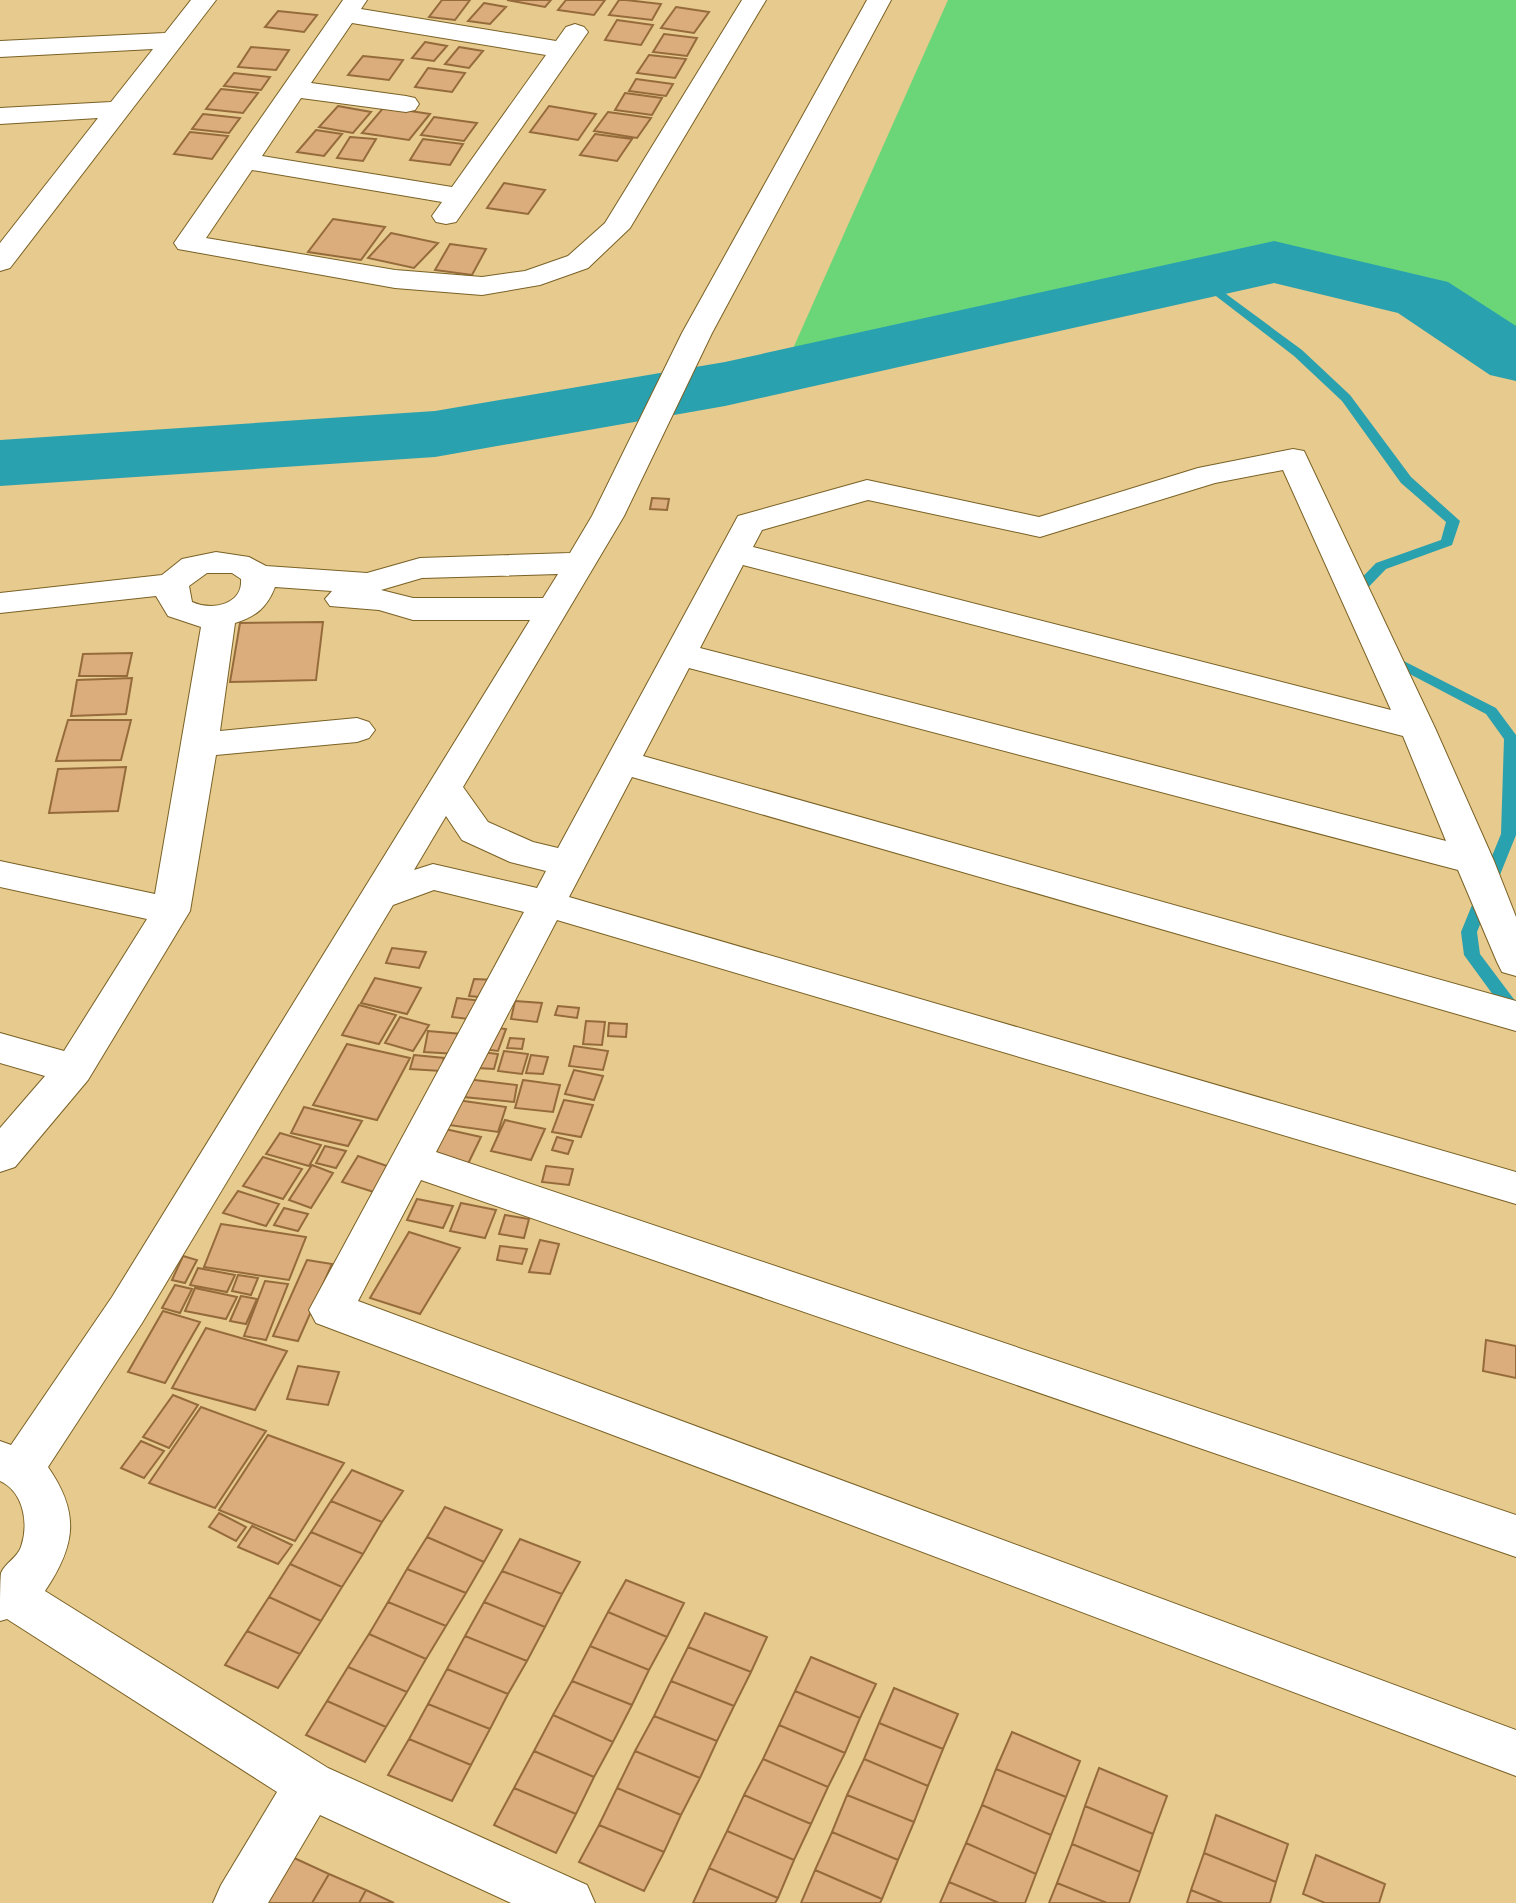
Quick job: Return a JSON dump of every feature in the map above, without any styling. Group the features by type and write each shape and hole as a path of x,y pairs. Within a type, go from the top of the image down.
{"street":[{"path":"1,259 204,0"},
{"path":"244,161 453,207 568,41 350,7 244,161 188,243 395,279 482,286 530,279 578,262 616,228 752,2 723,0"},
{"path":"569,1903 310,1785 5,1597 39,1563 50,1528 44,1494 11,1465 127,1310 554,609 608,516 697,333 879,0"},
{"path":"0,49 172,40"},
{"path":"294,89 406,104"},
{"path":"0,117 119,109"},
{"path":"1516,962 1417,728 1293,458 1209,475 1040,527 867,490 749,523 566,863 547,904 331,1310 1516,1753"},
{"path":"734,552 1417,728"},
{"path":"256,586 248,568 233,563 215,562 196,565 181,573 172,584 169,595 174,605 185,613 201,617 219,616 235,612 256,586 368,583 420,568 581,563"},
{"path":"0,603 172,584"},
{"path":"256,586 379,600 413,609 554,609"},
{"path":"0,1156 74,1069 172,911 219,616"},
{"path":"678,654 1475,861"},
{"path":"200,745 357,730"},
{"path":"621,762 1516,1016"},
{"path":"445,787 475,831 523,853 566,863"},
{"path":"0,874 172,911"},
{"path":"379,897 433,877 547,904 1516,1188"},
{"path":"0,1048 74,1069"},
{"path":"410,1160 1516,1536"},
{"path":"239,1903 310,1785"}],"green space":[{"path":"948,0 1516,0 1516,359 1423,297 1274,262 783,371"}],"building":[{"path":"442,0 470,0 455,20 429,17"},
{"path":"507,0 551,0 545,7"},
{"path":"566,0 605,0 594,15 558,10"},
{"path":"619,0 661,4 652,20 609,15"},
{"path":"484,3 506,7 490,24 468,21"},
{"path":"676,7 709,12 694,33 661,28"},
{"path":"278,11 317,15 304,32 265,27"},
{"path":"617,20 653,25 641,45 605,40"},
{"path":"664,34 697,38 687,56 653,52"},
{"path":"425,42 447,46 434,61 412,58"},
{"path":"251,47 289,50 276,70 238,67"},
{"path":"459,47 483,51 469,68 445,64"},
{"path":"649,55 686,59 675,78 637,73"},
{"path":"363,56 403,60 389,80 348,75"},
{"path":"428,68 465,73 452,92 415,87"},
{"path":"234,73 270,77 261,90 224,86"},
{"path":"636,79 673,84 666,96 629,91"},
{"path":"221,89 258,93 243,113 206,109"},
{"path":"625,93 662,98 652,115 615,110"},
{"path":"338,106 371,112 353,133 319,127"},
{"path":"549,106 596,114 578,140 530,132"},
{"path":"384,107 430,114 409,140 362,133"},
{"path":"608,112 651,118 637,138 594,131"},
{"path":"203,114 240,118 229,133 192,129"},
{"path":"434,117 477,123 464,141 421,135"},
{"path":"316,130 342,134 324,156 297,152"},
{"path":"190,132 228,136 212,159 174,154"},
{"path":"595,134 632,139 617,161 580,155"},
{"path":"350,137 376,139 363,161 337,158"},
{"path":"423,139 463,144 450,165 410,160"},
{"path":"504,183 545,190 528,214 487,208"},
{"path":"333,219 385,227 361,260 308,252"},
{"path":"391,233 438,243 414,268 368,258"},
{"path":"450,244 486,249 472,275 435,270"},
{"path":"652,498 669,499 667,510 650,509"},
{"path":"323,622 316,680 230,682 240,623"},
{"path":"132,653 127,676 79,676 83,654"},
{"path":"132,678 126,714 71,716 77,680"},
{"path":"68,720 131,720 121,760 56,761"},
{"path":"126,767 118,811 49,813 58,769"},
{"path":"392,948 426,952 419,968 386,963"},
{"path":"375,978 421,988 407,1014 361,1003"},
{"path":"474,979 495,980 490,998 469,996"},
{"path":"457,998 482,1001 476,1020 452,1017"},
{"path":"515,1001 542,1003 537,1022 511,1019"},
{"path":"359,1005 396,1015 379,1044 342,1035"},
{"path":"558,1006 579,1008 577,1018 555,1015"},
{"path":"400,1017 429,1025 413,1051 385,1043"},
{"path":"586,1021 605,1022 602,1045 583,1044"},
{"path":"609,1023 627,1024 626,1037 608,1036"},
{"path":"488,1027 506,1029 498,1051 482,1049"},
{"path":"428,1031 462,1034 457,1054 424,1052"},
{"path":"510,1038 524,1039 522,1049 507,1048"},
{"path":"347,1044 410,1058 377,1120 313,1105"},
{"path":"574,1046 608,1051 603,1070 569,1066"},
{"path":"504,1051 528,1054 522,1074 498,1071"},
{"path":"481,1052 498,1054 494,1069 477,1068"},
{"path":"414,1055 444,1058 441,1071 410,1069"},
{"path":"531,1055 548,1057 543,1074 526,1073"},
{"path":"574,1070 603,1076 594,1100 565,1094"},
{"path":"458,1078 517,1085 514,1102 453,1096"},
{"path":"523,1080 560,1085 553,1112 515,1108"},
{"path":"450,1099 506,1107 498,1132 442,1124"},
{"path":"564,1100 593,1105 581,1137 552,1132"},
{"path":"304,1107 362,1121 348,1146 291,1133"},
{"path":"505,1120 545,1129 531,1160 491,1151"},
{"path":"445,1129 481,1137 465,1170 429,1161"},
{"path":"280,1133 321,1145 309,1166 266,1154"},
{"path":"557,1137 573,1141 568,1154 552,1150"},
{"path":"325,1146 346,1151 336,1168 316,1163"},
{"path":"358,1156 393,1168 377,1193 342,1182"},
{"path":"263,1157 302,1169 283,1199 243,1186"},
{"path":"312,1165 333,1173 311,1208 289,1200"},
{"path":"546,1166 573,1169 569,1185 542,1182"},
{"path":"238,1191 279,1204 266,1226 223,1213"},
{"path":"417,1199 453,1206 443,1228 407,1220"},
{"path":"461,1203 496,1210 485,1238 450,1231"},
{"path":"284,1208 308,1214 298,1231 274,1225"},
{"path":"505,1215 529,1219 524,1238 499,1234"},
{"path":"221,1224 306,1237 289,1280 204,1267"},
{"path":"409,1232 460,1248 420,1314 370,1298"},
{"path":"540,1240 559,1244 550,1274 529,1272"},
{"path":"500,1246 527,1249 522,1264 497,1260"},
{"path":"183,1256 197,1260 185,1283 172,1280"},
{"path":"307,1260 332,1264 298,1341 273,1336"},
{"path":"198,1268 235,1275 227,1292 190,1285"},
{"path":"238,1275 258,1278 251,1295 232,1291"},
{"path":"265,1281 288,1284 266,1340 244,1336"},
{"path":"175,1285 192,1289 180,1313 162,1308"},
{"path":"195,1288 237,1297 226,1319 185,1311"},
{"path":"241,1296 257,1299 246,1324 230,1321"},
{"path":"163,1311 200,1322 165,1383 128,1372"},
{"path":"206,1328 287,1351 255,1410 172,1388"},
{"path":"1486,1340 1516,1346 1516,1378 1483,1371"},
{"path":"298,1366 339,1372 328,1405 287,1399"},
{"path":"173,1395 198,1405 169,1448 143,1437"},
{"path":"201,1407 266,1431 215,1508 149,1483"},
{"path":"268,1435 344,1463 295,1541 219,1510"},
{"path":"141,1441 164,1451 144,1478 121,1468"},
{"path":"352,1470 403,1491 382,1522 331,1501"},
{"path":"331,1501 382,1522 363,1554 311,1532"},
{"path":"445,1507 502,1530 484,1562 427,1537"},
{"path":"219,1513 246,1527 236,1541 209,1527"},
{"path":"252,1526 292,1545 278,1564 238,1547"},
{"path":"311,1532 363,1554 342,1587 290,1564"},
{"path":"427,1537 484,1562 466,1593 407,1569"},
{"path":"520,1539 580,1562 562,1594 502,1571"},
{"path":"290,1564 342,1587 321,1621 269,1597"},
{"path":"407,1569 466,1593 446,1626 388,1602"},
{"path":"502,1571 562,1594 545,1627 484,1602"},
{"path":"626,1580 684,1603 667,1637 608,1612"},
{"path":"269,1597 321,1621 300,1654 247,1631"},
{"path":"388,1602 446,1626 426,1659 369,1634"},
{"path":"484,1602 545,1627 527,1661 465,1636"},
{"path":"608,1612 667,1637 649,1670 590,1646"},
{"path":"705,1613 767,1637 751,1672 688,1647"},
{"path":"247,1631 300,1654 278,1688 225,1665"},
{"path":"369,1634 426,1659 407,1692 348,1667"},
{"path":"465,1636 527,1661 508,1694 447,1669"},
{"path":"590,1646 649,1670 632,1705 572,1681"},
{"path":"688,1647 751,1672 734,1706 671,1681"},
{"path":"811,1657 876,1684 860,1718 795,1691"},
{"path":"348,1667 407,1692 386,1727 327,1701"},
{"path":"447,1669 508,1694 490,1729 428,1704"},
{"path":"572,1681 632,1705 613,1742 553,1715"},
{"path":"671,1681 734,1706 717,1741 654,1716"},
{"path":"894,1688 958,1714 943,1749 879,1723"},
{"path":"795,1691 860,1718 845,1753 779,1725"},
{"path":"327,1701 386,1727 365,1762 306,1735"},
{"path":"428,1704 490,1729 471,1765 409,1739"},
{"path":"553,1715 613,1742 594,1777 534,1751"},
{"path":"654,1716 717,1741 700,1778 635,1751"},
{"path":"879,1723 943,1749 928,1786 864,1759"},
{"path":"779,1725 845,1753 828,1787 763,1759"},
{"path":"1012,1732 1080,1761 1066,1797 996,1769"},
{"path":"409,1739 471,1765 452,1801 388,1775"},
{"path":"534,1751 594,1777 576,1814 514,1788"},
{"path":"635,1751 700,1778 681,1815 617,1788"},
{"path":"763,1759 828,1787 811,1824 744,1795"},
{"path":"864,1759 928,1786 914,1822 847,1795"},
{"path":"1099,1768 1167,1796 1153,1834 1085,1806"},
{"path":"996,1769 1066,1797 1051,1835 982,1805"},
{"path":"514,1788 576,1814 556,1853 494,1825"},
{"path":"617,1788 681,1815 664,1852 599,1825"},
{"path":"744,1795 811,1824 794,1860 727,1831"},
{"path":"847,1795 914,1822 898,1860 832,1832"},
{"path":"982,1805 1051,1835 1036,1874 966,1843"},
{"path":"1085,1806 1153,1834 1140,1872 1072,1844"},
{"path":"1216,1815 1288,1844 1276,1882 1204,1853"},
{"path":"599,1825 664,1852 644,1891 579,1862"},
{"path":"727,1831 794,1860 778,1898 709,1868"},
{"path":"832,1832 898,1860 882,1899 815,1870"},
{"path":"966,1843 1036,1874 1025,1903 999,1903 949,1882"},
{"path":"1072,1844 1140,1872 1129,1903 1107,1903 1057,1883"},
{"path":"1204,1853 1276,1882 1270,1903 1223,1903 1191,1890"},
{"path":"1316,1855 1385,1884 1379,1903 1325,1903 1303,1894"},
{"path":"292,1857 329,1874 312,1903 266,1903"},
{"path":"709,1868 778,1898 775,1903 693,1903"},
{"path":"815,1870 882,1899 880,1903 801,1903"},
{"path":"329,1874 366,1890 359,1903 312,1903"},
{"path":"949,1882 999,1903 940,1903"},
{"path":"1057,1883 1107,1903 1049,1903"},
{"path":"366,1890 394,1903 359,1903"},
{"path":"1191,1890 1223,1903 1187,1903"}],"waterway":[{"path":"0,463 435,434 725,384 1274,262 1423,297 1516,359"},
{"path":"1199,278 1298,353 1346,398 1406,480 1453,521 1447,542 1381,566 1352,596"},
{"path":"1388,657 1491,711 1511,739 1509,834 1469,932 1472,955 1516,1014"}]}
